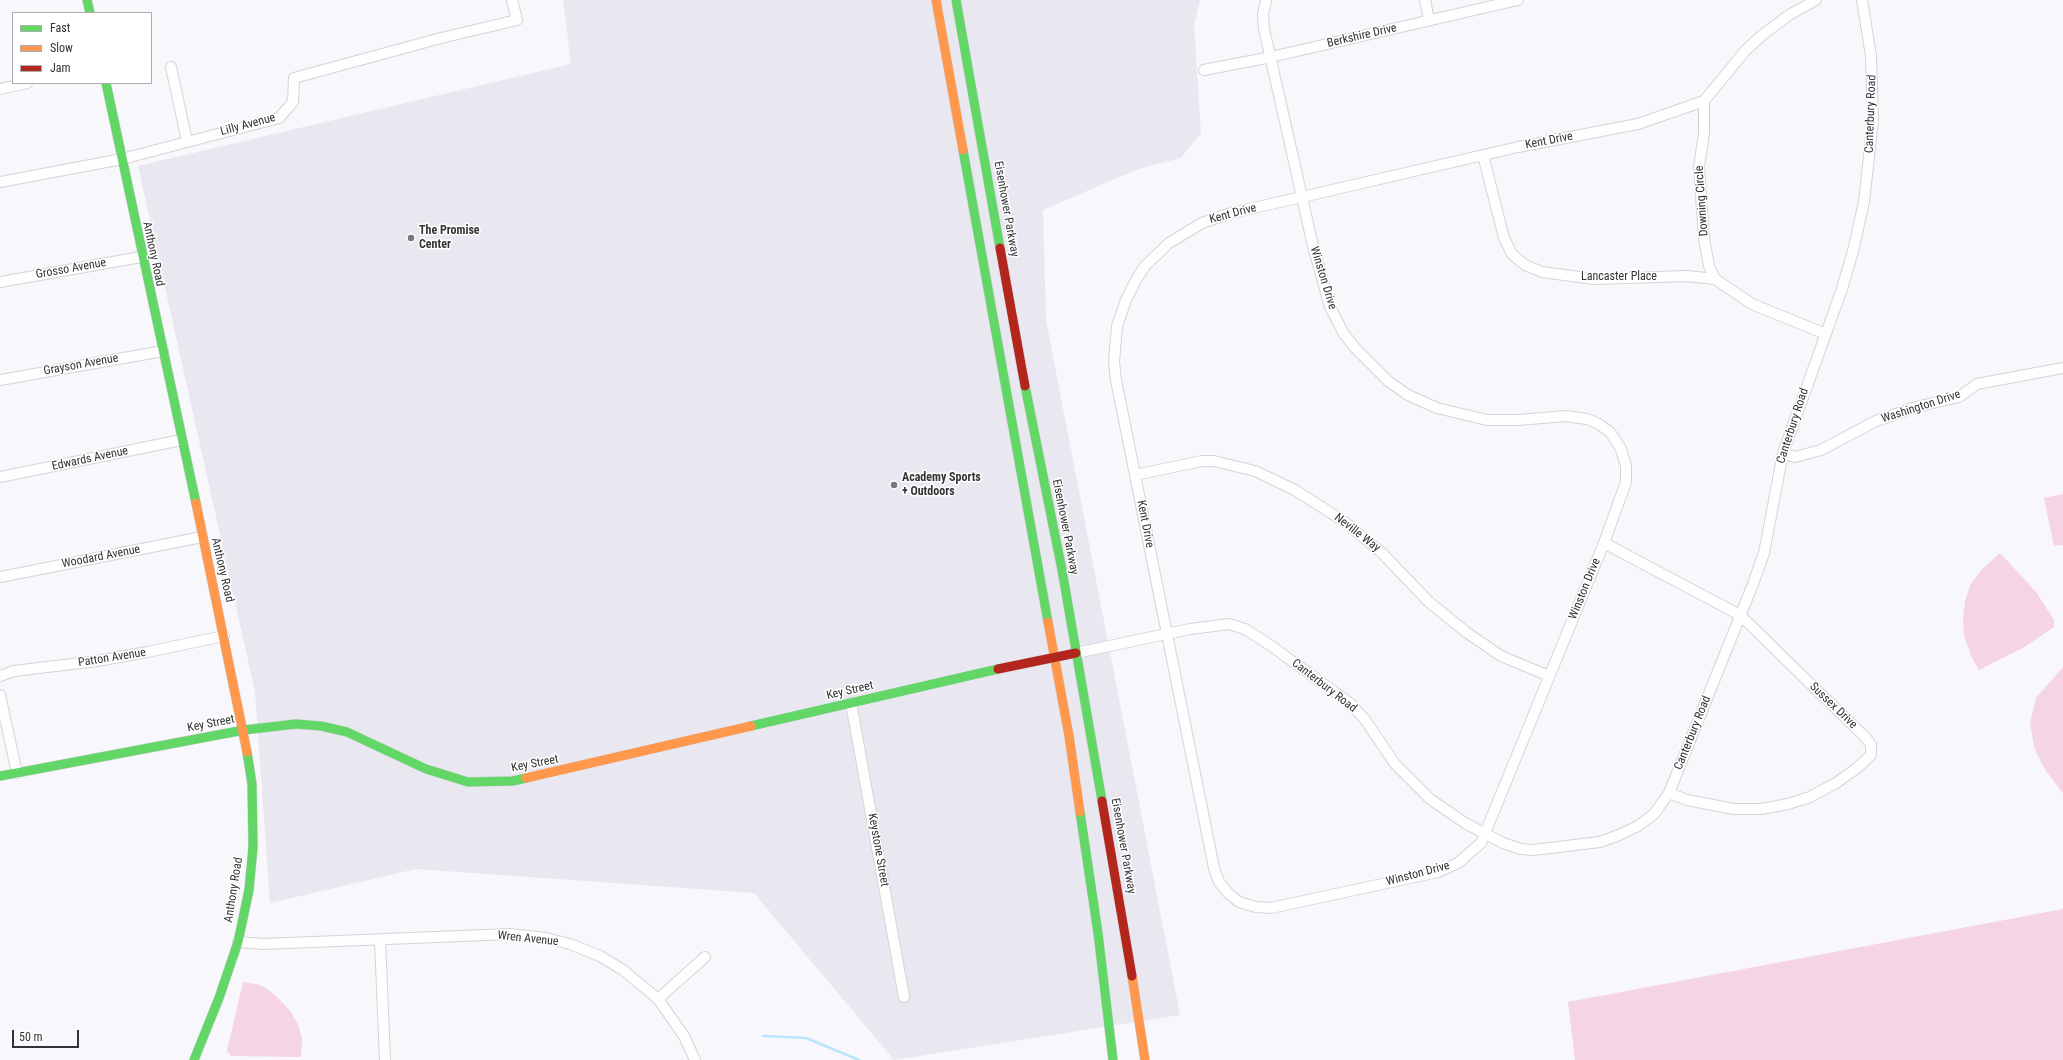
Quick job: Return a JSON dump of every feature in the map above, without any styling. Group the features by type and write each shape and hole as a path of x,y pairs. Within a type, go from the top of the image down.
{"main road":[{"path":"88,0 90,12"},
{"path":"936,0 1056,657 1089,873 1113,1060"},
{"name":"Eisenhower Parkway","path":"956,0 1024,384 1062,570 1119,894 1145,1060"},
{"name":"Anthony Road","path":"106,84 244,730 252,784 253,840 248,890 238,942 219,998 194,1060"},
{"name":"Key Street","path":"0,776 244,730 290,725 321,726 347,732 426,769 450,777 468,782 497,782 563,770 851,703 1076,653"}],"street":[{"name":"Lilly Avenue","path":"0,182 122,159 279,118 292,102 294,78 441,38 517,20 512,0"},
{"name":"Winston Drive","path":"1166,635 1214,868 1219,882 1228,893 1240,902 1256,908 1271,908 1438,872 1458,863 1481,843 1604,543 1626,482 1626,466 1621,449 1610,432 1587,419 1566,416 1518,420 1487,420 1466,417 1437,408 1408,395 1388,381 1356,349 1344,334 1330,307 1313,246 1264,28 1263,15 1266,0"},
{"path":"1425,0 1429,20"},
{"name":"Berkshire Drive","path":"1204,70 1270,57 1518,0"},
{"path":"1704,101 1745,51 1761,36 1789,15 1816,0"},
{"name":"Canterbury Road","path":"1076,653 1190,629 1229,624 1245,629 1270,645 1350,704 1366,721 1395,764 1413,784 1448,812 1503,843 1521,849 1565,848 1600,842 1638,826 1654,814 1669,793 1764,553 1783,453 1826,334 1853,251 1864,202 1870,156 1873,74 1862,0"},
{"path":"171,67 187,141"},
{"path":"0,89 22,84"},
{"name":"Kent Drive","path":"1166,635 1114,362 1117,326 1126,300 1145,266 1169,243 1202,222 1231,213 1483,155 1638,124 1704,101"},
{"name":"Downing Circle","path":"1704,101 1704,133 1699,167 1700,200 1709,266 1715,279"},
{"name":"Lancaster Place","path":"1483,155 1504,238 1512,254 1526,265 1542,272 1594,279 1687,276 1715,279"},
{"name":"Grosso Avenue","path":"0,282 142,257"},
{"path":"1715,279 1752,304 1826,334"},
{"name":"Grayson Avenue","path":"0,380 162,351"},
{"name":"Washington Drive","path":"1783,453 1796,456 1822,450 1876,421 1916,407 1959,397 1977,384 2063,368"},
{"name":"Edwards Avenue","path":"0,477 181,440"},
{"name":"Neville Way","path":"1135,475 1202,461 1214,461 1255,471 1295,490 1345,522 1382,553 1429,602 1466,632 1501,656 1549,676"},
{"name":"Woodard Avenue","path":"0,577 202,537"},
{"name":"Sussex Drive","path":"1604,543 1740,615 1866,738 1871,745 1871,755 1861,765 1836,783 1810,797 1788,804 1761,809 1734,809 1688,800 1669,793"},
{"name":"Patton Avenue","path":"0,676 14,671 97,661 224,636"},
{"path":"0,695 17,773"},
{"name":"Keystone Street","path":"851,703 904,997"},
{"name":"Wren Avenue","path":"238,942 263,944 510,934 546,938 570,944 600,956 623,970 658,999 684,1036 695,1060"},
{"path":"380,940 385,1060"},
{"path":"658,999 705,957"}],"shaded area":[{"path":"563,0 1200,0 1194,25 1201,133 1181,158 1138,169 1043,210 1046,320 1180,1015 894,1060 754,893 416,869 270,903 255,692 138,166 571,64"},
{"path":"2063,494 2063,545 2054,546 2044,498"},
{"path":"2000,553 2036,592 2054,620 2054,627 2023,648 1979,670 1972,658 1964,636 1963,620 1965,600 1971,584 1981,570"},
{"path":"2063,667 2063,793 2045,770 2034,747 2030,723 2036,698"},
{"path":"2063,909 2063,1060 1575,1060 1568,1002"},
{"path":"243,982 256,984 266,988 290,1011 298,1024 302,1039 301,1057 231,1056 227,1051"}],"waterway":[{"path":"763,1036 806,1038 859,1060"}],"traffic: fast":[{"path":"87,0 90,12"},
{"path":"956,0 1000,248"},
{"path":"106,84 196,503"},
{"path":"963,150 1048,622"},
{"path":"1025,386 1062,570 1102,801"},
{"path":"751,726 998,669"},
{"path":"0,776 244,730 296,724 321,726 347,732 426,769 468,782 513,781 526,778"},
{"path":"194,1060 219,998 238,942 249,890 253,847 252,784 247,752"},
{"path":"1080,812 1098,933 1113,1060"}],"traffic: slow":[{"path":"936,0 963,150"},
{"path":"196,503 247,752"},
{"path":"1048,622 1069,736 1080,812"},
{"path":"526,778 751,726"},
{"path":"1132,976 1145,1060"}],"traffic: jam":[{"path":"1000,248 1025,386"},
{"path":"998,669 1076,653"},
{"path":"1102,801 1132,976"}],"place":[{"name":"The Promise Center","path":"411,238"},
{"name":"Academy Sports + Outdoors","path":"894,485"}]}
